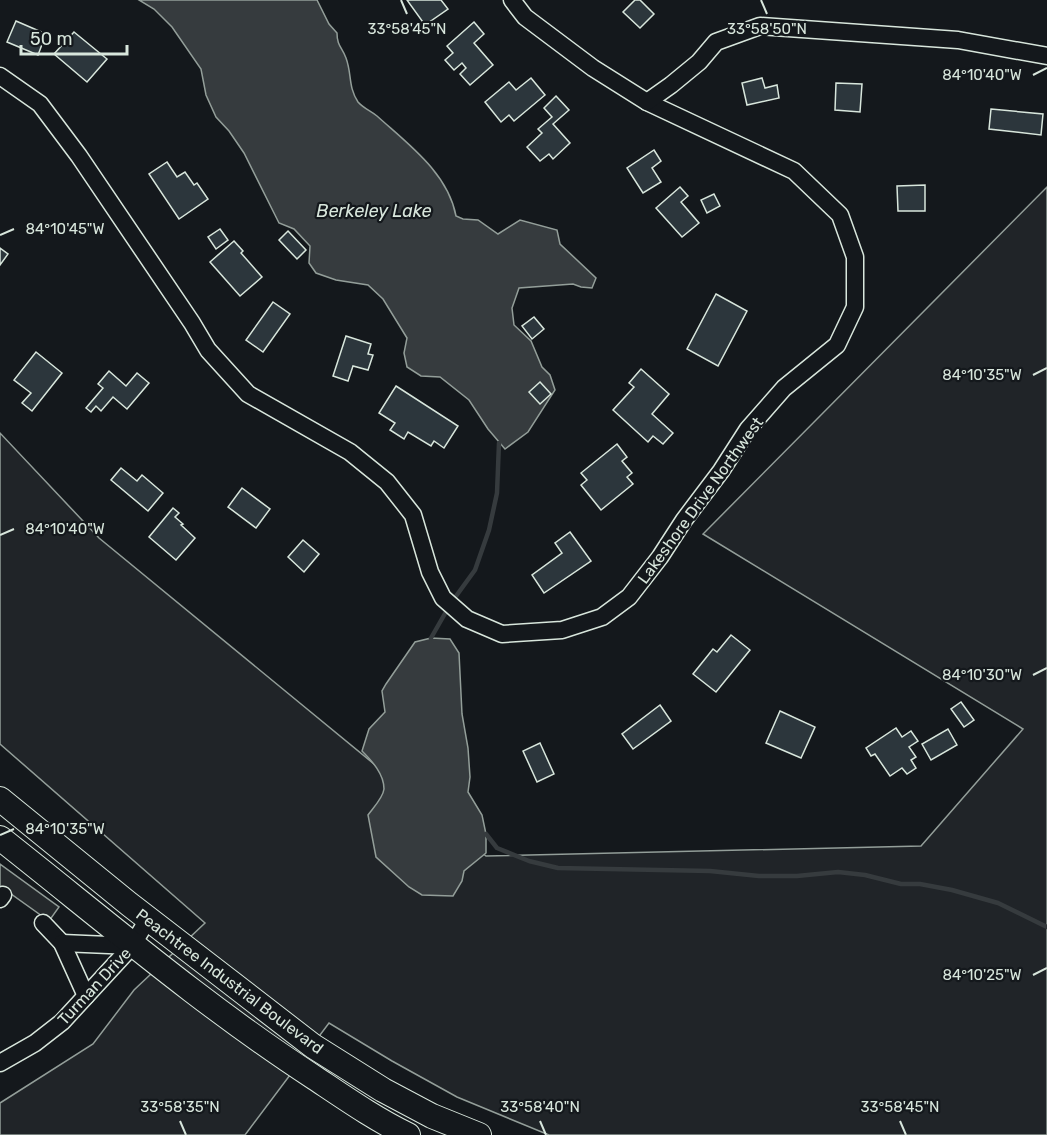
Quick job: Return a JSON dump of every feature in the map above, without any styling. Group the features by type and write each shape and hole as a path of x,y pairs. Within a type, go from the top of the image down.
{"highway":[{"name":"Peachtree Industrial Boulevard","path":"0,799 148,919 313,1046 401,1100 478,1135"},
{"name":"Peachtree Industrial Boulevard","path":"0,838 132,946 269,1049 386,1124 408,1135"}],"street":[{"name":"Lakeshore Drive Northwest","path":"0,76 40,104 79,156 208,350 248,394 350,452 387,482 413,515 430,572 443,598 467,619 502,634 562,630 602,617 629,597 660,557 748,429 784,388 837,345 855,307 855,257 840,215 794,171 647,102 593,68 525,17 512,0"},
{"path":"647,102 699,62 716,42 760,26 958,40 1047,56"},
{"name":"Turman Drive","path":"0,1063 62,1022 132,946 148,919"},
{"path":"44,923 62,943 86,996"},
{"path":"62,943 132,946"}],"shaded area":[{"path":"1047,187 1047,1135 549,1135 457,1097 329,1023 245,1135 0,1135 0,1103 93,1044 134,990 205,923 0,744 0,433 99,538 486,856 921,846 1023,729 703,534"},
{"path":"0,864 59,907 49,921 0,886"}],"water":[{"name":"Berkeley Lake","path":"139,0 317,0 329,24 337,33 358,102 377,116 425,160 445,186 456,216 478,220 498,234 520,220 557,230 560,244 596,278 592,288 573,284 519,288 512,308 514,325 531,341 542,367 550,375 555,390 528,432 505,449 488,429 469,400 440,377 421,376 407,367 404,353 407,338 383,299 368,285 336,280 316,273 309,263 310,246 294,229 279,223 244,153 216,117 206,95 201,69 172,27 154,9"},
{"path":"431,638 450,639 459,653 462,714 470,777 468,792 482,815 486,834 486,853 464,871 462,881 453,896 422,895 409,887 376,857 368,815 378,803 384,789 377,768 362,751 369,729 385,712 382,691 386,684 415,642"}],"building":[{"path":"407,0 441,0 448,9 425,25"},
{"path":"635,0 640,0 654,14 640,28 623,12"},
{"path":"16,21 46,34 38,55 7,42"},
{"path":"474,22 484,34 474,43 493,65 470,85 460,74 466,68 462,63 454,70 445,60 453,53 447,46"},
{"path":"74,32 107,59 87,82 54,54"},
{"path":"531,78 545,95 514,121 509,115 501,122 485,102 509,82 516,90"},
{"path":"762,78 765,88 777,85 779,98 747,105 742,83"},
{"path":"836,83 862,84 860,112 835,110"},
{"path":"556,96 569,110 553,124 570,143 553,159 549,154 540,161 527,147 542,133 538,129 552,117 544,108"},
{"path":"991,109 1043,114 1041,135 989,129"},
{"path":"654,150 661,161 652,168 661,182 643,193 627,168"},
{"path":"167,162 177,177 185,172 194,185 197,183 208,199 179,219 149,174"},
{"path":"925,185 925,211 898,211 897,186"},
{"path":"680,187 688,196 681,202 699,223 682,237 656,208"},
{"path":"714,194 720,206 707,213 701,200"},
{"path":"220,229 228,240 216,249 208,237"},
{"path":"288,231 306,250 297,259 279,240"},
{"path":"234,241 243,251 241,253 262,277 240,296 210,262"},
{"path":"0,248 8,254 0,265"},
{"path":"716,294 747,311 718,366 687,349"},
{"path":"273,302 290,314 263,352 246,340"},
{"path":"534,317 544,329 532,339 522,326"},
{"path":"346,336 371,344 368,354 373,355 368,370 353,366 348,381 333,376"},
{"path":"36,352 62,373 32,411 22,403 31,393 14,380"},
{"path":"641,369 669,394 652,414 673,433 663,444 653,436 648,442 613,410 634,387 629,383"},
{"path":"109,371 126,386 137,373 149,383 127,409 113,397 101,411 96,406 91,412 86,408 103,388 98,384"},
{"path":"540,382 551,394 540,404 529,392"},
{"path":"396,386 458,426 444,448 434,441 431,446 408,432 404,439 390,430 395,423 379,413"},
{"path":"617,444 627,457 622,461 632,473 627,477 633,484 601,510 581,485 587,480 581,473"},
{"path":"121,468 137,481 142,475 163,493 148,511 111,480"},
{"path":"242,488 270,509 256,528 228,507"},
{"path":"173,508 179,513 175,517 195,538 176,560 149,537"},
{"path":"570,532 591,561 544,593 532,575 562,553 555,543"},
{"path":"303,540 319,554 304,572 288,557"},
{"path":"731,635 750,650 716,692 693,674 713,649 717,652"},
{"path":"961,702 974,720 964,727 951,709"},
{"path":"660,705 671,721 633,749 622,734"},
{"path":"780,711 815,727 801,758 766,743"},
{"path":"896,728 902,737 911,731 918,741 909,747 916,757 911,760 916,768 907,774 902,768 890,776 875,754 871,756 866,748"},
{"path":"948,729 957,745 931,760 922,744"},
{"path":"540,743 554,774 537,782 523,751"}],"waterway":[{"path":"431,638 451,603 475,570 489,530 497,493 499,443"},
{"path":"486,834 497,848 529,861 558,868 710,871 759,876 797,876 838,872 865,875 901,884 920,884 952,890 998,903 1047,927"}]}
